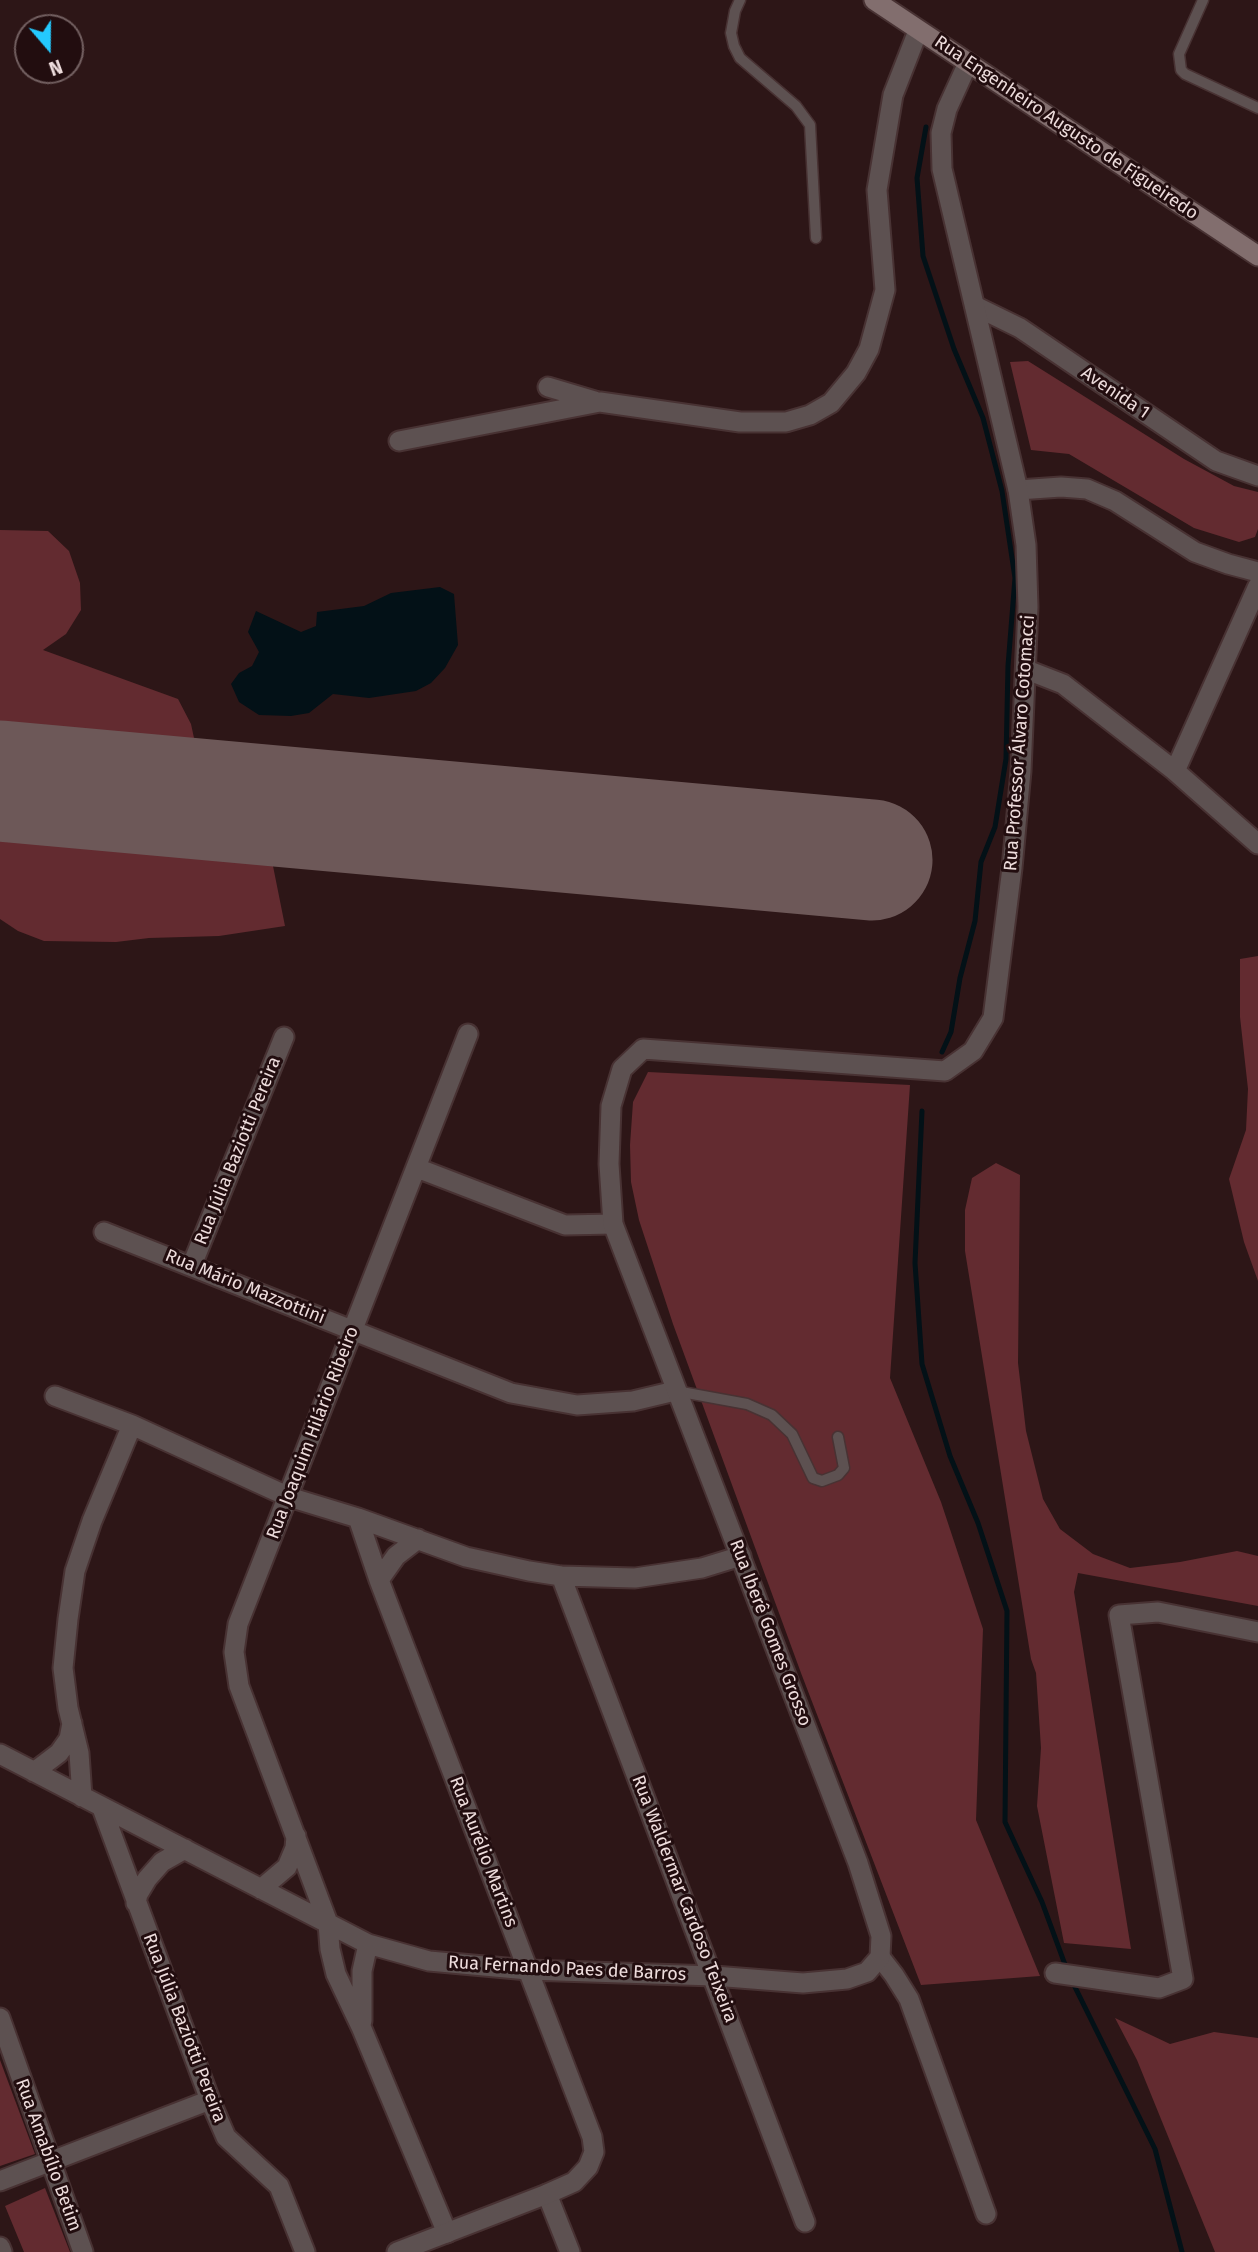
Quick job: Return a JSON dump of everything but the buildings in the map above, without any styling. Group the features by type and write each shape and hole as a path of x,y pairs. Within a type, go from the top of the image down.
{"main road":[{"name":"Rua Engenheiro Augusto de Figueiredo","path":"874,0 1258,256"}],"street":[{"path":"548,387 600,402 740,422 786,422 810,415 831,402 856,373 869,349 885,290 877,190 893,94 918,30"},
{"name":"Rua Professor Álvaro Cotomacci","path":"643,1049 945,1071 973,1051 993,1018 1012,868 1027,670 1026,545 1018,490 942,169 941,133 947,109 968,63"},
{"name":"Avenida 1","path":"975,306 1020,328 1216,461 1258,476"},
{"path":"399,441 600,402"},
{"path":"1018,490 1061,487 1087,489 1115,501 1195,552 1258,572"},
{"path":"1175,771 1258,586"},
{"path":"1027,670 1063,684 1175,771 1258,844"},
{"name":"Rua Joaquim Hilário Ribeiro","path":"447,2233 362,2029 336,1974 328,1923 239,1686 234,1652 238,1624 468,1034"},
{"name":"Rua Júlia Baziotti Pereira","path":"192,1265 284,1037"},
{"name":"Rua Iberê Gomes Grosso","path":"643,1049 622,1069 611,1106 609,1164 612,1224 858,1863 881,1936 880,1957"},
{"path":"417,1168 565,1225 612,1224"},
{"name":"Rua Mário Mazzottini","path":"104,1232 511,1393 577,1405 632,1401 675,1391"},
{"path":"55,1396 132,1425 289,1497 358,1518 466,1557 561,1576 635,1578 702,1568 741,1556"},
{"path":"82,1797 79,1753 63,1668 75,1571 92,1521 132,1425"},
{"name":"Rua Aurélio Martins","path":"358,1518 379,1580 592,2137 594,2152 588,2167 574,2182 547,2194"},
{"path":"379,1580 396,1556 418,1539"},
{"name":"Rua Waldermar Cardoso Teixeira","path":"561,1576 805,2222"},
{"path":"1055,1973 1159,1988 1183,1979 1119,1615 1158,1612 1258,1632"},
{"path":"34,1772 60,1752 69,1739 72,1722"},
{"name":"Rua Fernando Paes de Barros","path":"0,1754 368,1944 429,1961 528,1970 714,1976 803,1983 847,1979 867,1972 880,1957"},
{"name":"Rua Júlia Baziotti Pereira","path":"102,1808 226,2137 279,2186 305,2252"},
{"path":"261,1889 287,1867 295,1848 296,1836"},
{"path":"136,1903 147,1879 162,1862 185,1849"},
{"name":"Rua Joaquim Hilário Ribeiro","path":"362,2029 362,1971 368,1944"},
{"path":"880,1957 909,1999 986,2214"},
{"name":"Rua Amabílio Betim","path":"0,2018 83,2252"},
{"path":"0,2181 210,2100"},
{"path":"397,2252 547,2194 570,2252"},
{"path":"0,2247 2,2252"}],"lane":[{"path":"740,0 731,33 740,58 796,106 810,125 816,238"},
{"path":"1203,0 1180,54 1181,70 1258,108"},
{"name":"Rua Mário Mazzottini","path":"675,1391 747,1404 772,1415 792,1434 813,1478 822,1481 838,1475 844,1468 838,1437"}],"shaded area":[{"path":"1028,361 1184,459 1234,486 1258,492 1258,529 1255,537 1239,542 1194,528 1069,454 1031,450 1010,362"},
{"path":"0,530 48,531 69,551 80,583 81,610 66,634 43,650 178,699 191,724 197,752 169,758 142,756 83,750 26,736 0,735"},
{"path":"440,587 454,594 458,645 445,668 431,683 416,691 369,698 333,694 309,713 291,716 259,715 239,702 231,684 239,673 252,666 259,652 248,632 256,611 301,632 316,626 317,612 364,606 391,593"},
{"path":"0,787 152,798 180,803 263,834 272,861 285,926 219,936 116,942 44,941 18,931 0,919"},
{"path":"1258,956 1258,1281 1244,1242 1229,1179 1246,1130 1248,1089 1240,1017 1240,959"},
{"path":"648,1072 910,1085 890,1378 941,1502 983,1629 976,1820 1040,1976 921,1985 801,1673 673,1324 639,1220 631,1182 630,1145 633,1102"},
{"path":"996,1163 1020,1175 1018,1363 1026,1431 1043,1499 1060,1529 1093,1554 1130,1568 1237,1551 1258,1556 1258,1606 1078,1573 1074,1592 1131,1949 1064,1943 1037,1806 1041,1748 1036,1673 1031,1659 965,1251 965,1210 972,1178"},
{"path":"1115,2018 1170,2044 1214,2032 1258,2038 1258,2252 1215,2252 1137,2060"},
{"path":"0,2060 35,2154 0,2166"},
{"path":"45,2188 70,2252 24,2252 5,2206"}],"waterway":[{"path":"926,127 917,178 923,256 954,349 983,418 1002,491 1015,578 1008,666 1006,759 995,827 981,862 975,921 960,978 951,1032 942,1052"},
{"path":"922,1111 915,1263 922,1364 950,1456 978,1523 1007,1611 1005,1822 1042,1902 1067,1970"},
{"path":"1071,1979 1155,2149 1182,2252"}],"runway":[{"path":"0,781 872,860"}]}
